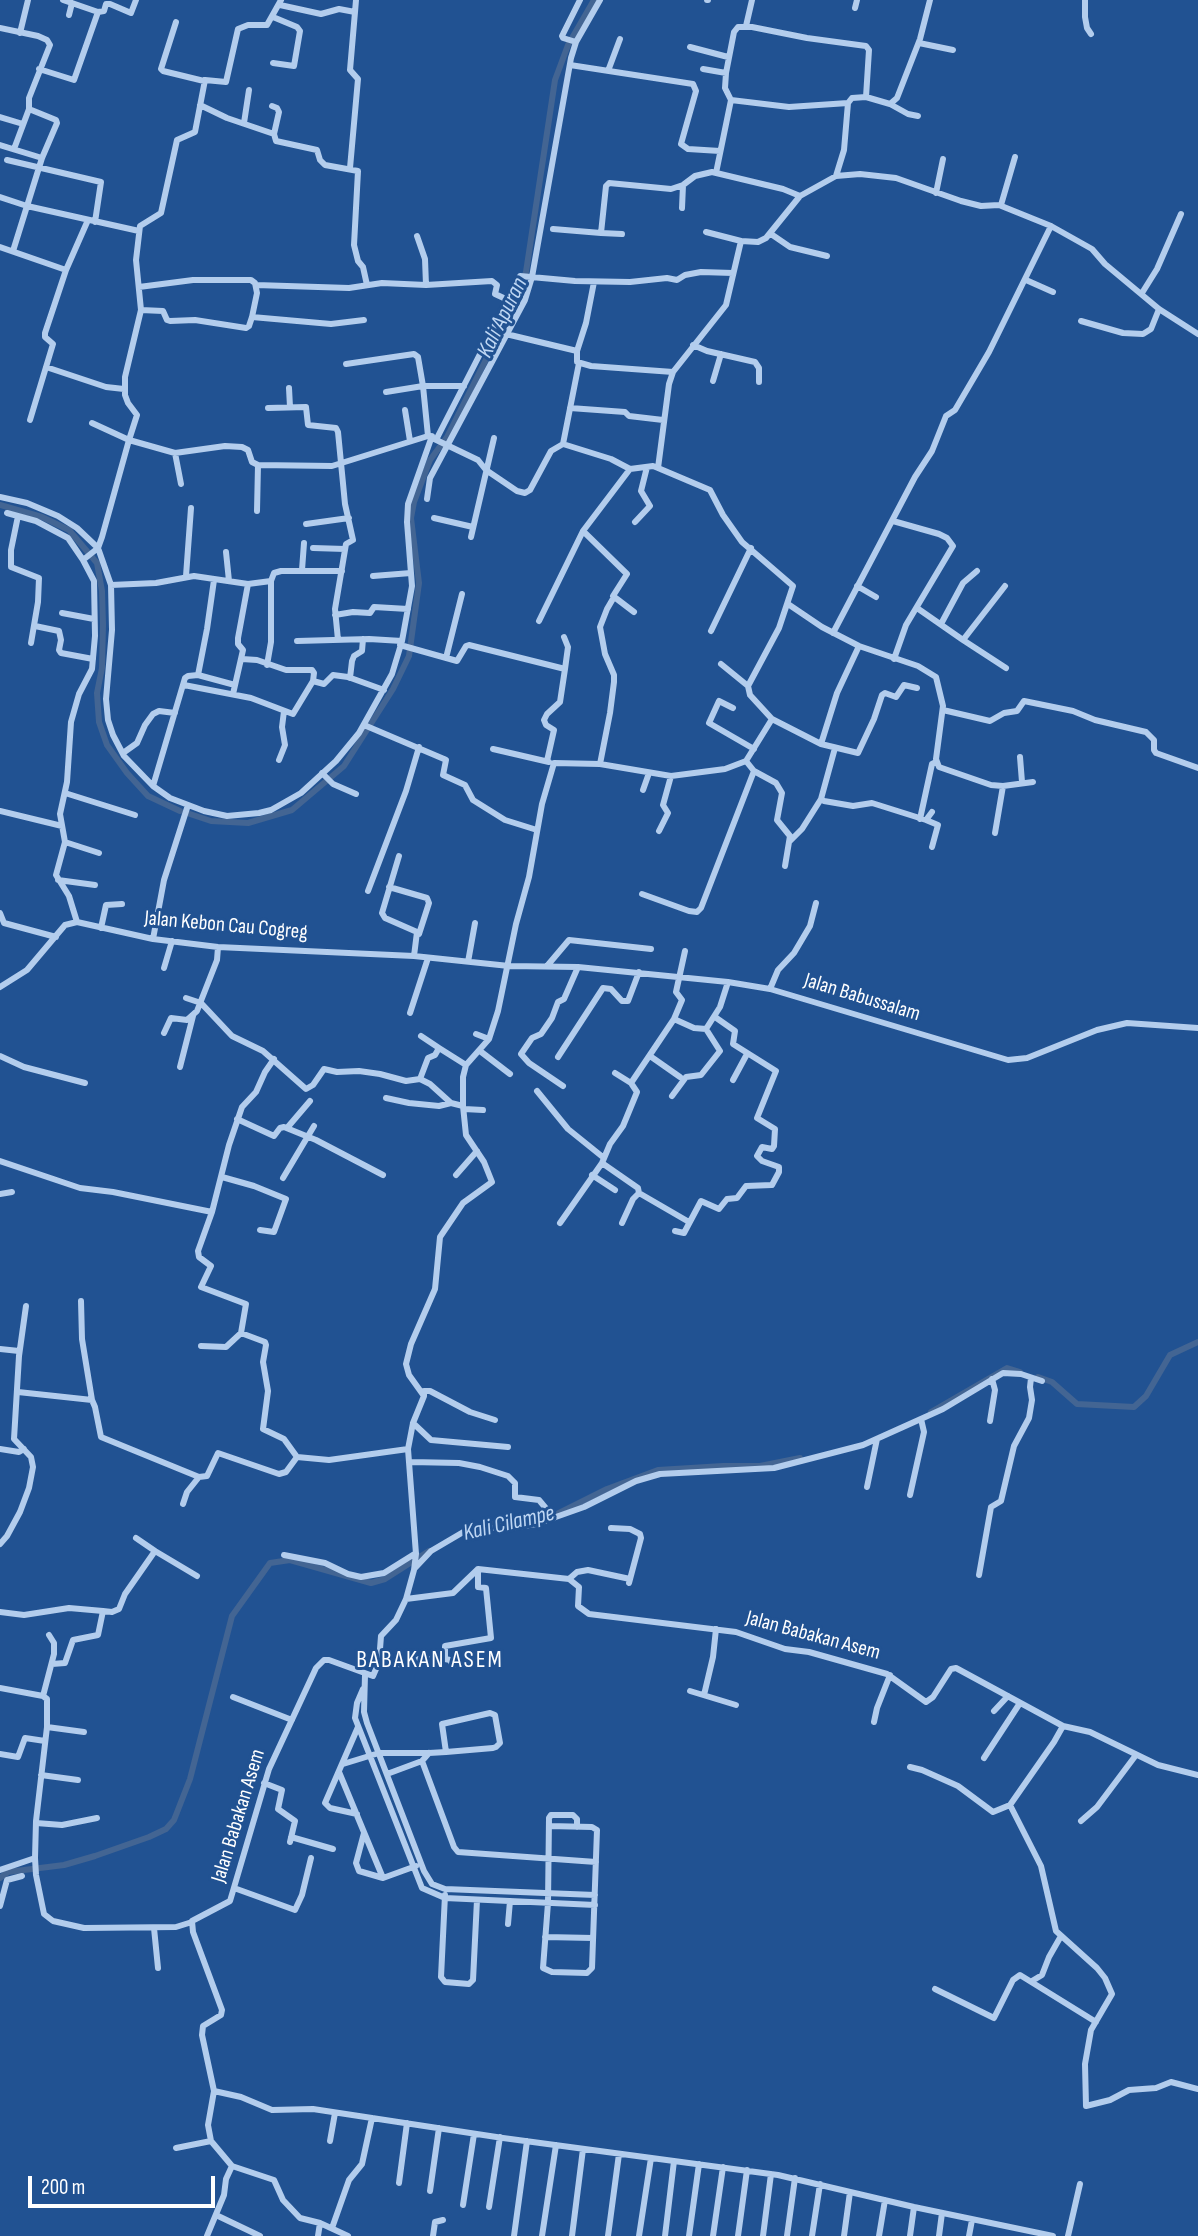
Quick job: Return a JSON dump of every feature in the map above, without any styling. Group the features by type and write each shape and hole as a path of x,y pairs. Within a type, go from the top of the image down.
{"street":[{"path":"20,33 29,0"},
{"path":"63,0 98,12 104,10 107,2 131,13 136,0"},
{"path":"350,168 358,79 350,70 356,0"},
{"path":"572,41 563,38 563,33 580,0"},
{"path":"427,499 438,440 525,300 570,65 572,41 600,0"},
{"path":"746,26 751,0"},
{"path":"855,8 857,0"},
{"path":"890,104 897,98 903,85 919,43 930,0"},
{"path":"1085,0 1085,17 1091,34"},
{"path":"176,22 161,69 204,81 208,79 226,82 238,29 248,25 267,25 281,2 321,14 339,9 355,12"},
{"path":"69,15 72,3"},
{"path":"39,69 74,80 98,12"},
{"path":"273,17 297,27 300,31 294,65 273,63"},
{"path":"716,173 731,100 725,88 735,29 746,26 866,46 869,50 866,97"},
{"path":"0,29 38,36 49,42 14,149"},
{"path":"608,71 620,39"},
{"path":"919,43 953,50"},
{"path":"690,47 729,57"},
{"path":"570,65 694,84 696,91 681,144 688,149 720,151"},
{"path":"702,69 726,73"},
{"path":"85,558 96,550 105,531 137,415 128,403 124,388 141,310 136,246 139,231 143,223 161,213 177,140 195,132 204,81"},
{"path":"244,123 249,90"},
{"path":"836,176 844,150 848,103 852,98 866,97 918,116"},
{"path":"731,100 789,107 848,103"},
{"path":"200,105 227,118 274,134"},
{"path":"272,106 277,107 279,112 274,134 276,141 317,150 325,165 358,171 354,244 367,285"},
{"path":"13,251 42,158 57,123 56,120 29,109"},
{"path":"0,117 23,124"},
{"path":"0,145 42,158"},
{"path":"1001,205 1014,157"},
{"path":"936,193 943,159"},
{"path":"7,160 101,183 91,221 66,270 45,333 45,337 53,344 30,420"},
{"path":"601,233 608,183 671,189 695,176 716,173 783,189 800,197"},
{"path":"706,232 741,241 758,242 771,234 800,197 836,176 860,174 896,178 982,206 1001,205 1051,226 1092,249 1105,264 1159,309 1198,334"},
{"path":"682,185 682,208"},
{"path":"0,197 139,231"},
{"path":"1142,293 1157,269 1181,214"},
{"path":"833,633 915,477 932,451 946,416 955,410 989,352 1051,226"},
{"path":"553,229 622,234"},
{"path":"771,234 790,247 827,256"},
{"path":"417,236 425,259 426,285"},
{"path":"658,468 663,420 673,372 726,305 741,241"},
{"path":"0,247 66,270"},
{"path":"0,497 27,503 58,516 77,528 96,550 111,585 112,630 106,699 113,734 122,753 153,786 170,798 227,816 259,813 292,799 323,775 365,725 392,674 402,644 412,586 408,503 516,280 520,276 630,282 667,278 677,280 685,275 701,272 733,273"},
{"path":"139,287 210,279 251,280 256,285 257,293 252,317 246,328 195,320 170,321 166,319 164,312 141,310"},
{"path":"1026,279 1053,292"},
{"path":"256,285 338,288 382,283 426,285 492,281 497,285 495,294 508,300"},
{"path":"92,423 129,440 175,453 225,446 242,447 248,450 252,462 258,465 342,464 410,441 438,440 478,460 486,470 517,491 526,493 551,452 563,443 579,363 576,360 577,351 594,282"},
{"path":"1081,321 1123,333 1143,334 1151,329 1159,309"},
{"path":"252,317 331,324 363,320"},
{"path":"506,334 577,351"},
{"path":"693,345 706,351 758,364 759,382"},
{"path":"346,364 414,354 418,357 438,440"},
{"path":"713,381 721,354"},
{"path":"579,363 673,372"},
{"path":"46,367 106,387 124,388"},
{"path":"386,391 423,386 464,386"},
{"path":"289,388 290,407"},
{"path":"268,408 306,407 310,426 337,428 353,540 347,543 345,549 335,615 338,640"},
{"path":"570,408 625,412 629,416 663,420"},
{"path":"405,411 410,441"},
{"path":"471,537 494,438"},
{"path":"563,443 611,459 630,469 658,468 710,490 736,534 793,586 774,639 748,686"},
{"path":"175,453 181,484"},
{"path":"257,510 258,465"},
{"path":"635,522 650,506 641,489 647,467"},
{"path":"539,621 583,531 630,469"},
{"path":"186,576 191,509"},
{"path":"0,987 27,970 65,925 77,922 69,896 56,872 65,842 60,814 65,793 73,710 91,674 94,618 94,582 85,558 60,532 7,513"},
{"path":"18,516 11,564 13,569 39,578 35,626 30,643"},
{"path":"306,524 349,518"},
{"path":"434,518 473,527"},
{"path":"893,521 939,534 947,538 953,546 906,625 894,659"},
{"path":"583,531 627,575 600,627 605,654 614,675 611,713 600,764"},
{"path":"302,570 304,543"},
{"path":"313,548 345,549"},
{"path":"711,631 751,548"},
{"path":"226,552 229,581"},
{"path":"941,624 962,583 977,570"},
{"path":"267,664 271,642 271,581 276,572 342,571"},
{"path":"373,576 411,573"},
{"path":"111,585 156,583 186,576 248,584 271,581"},
{"path":"198,675 208,629 214,580"},
{"path":"233,694 242,659 243,649 238,644 238,638 248,584"},
{"path":"857,586 876,597"},
{"path":"963,640 1005,586"},
{"path":"446,658 461,594"},
{"path":"614,597 634,612"},
{"path":"788,604 859,646 918,666 936,677 942,693 943,710 936,762 932,764 923,819"},
{"path":"335,615 370,613 374,607 408,609"},
{"path":"917,608 1006,668"},
{"path":"62,613 94,618"},
{"path":"35,626 59,631 61,653 93,659"},
{"path":"424,1396 406,1370 407,1357 435,1289 440,1237 463,1203 492,1182 489,1170 466,1135 462,1085 466,1065 489,1038 503,994 550,762 554,730 546,725 544,720 560,702 568,647 564,637"},
{"path":"297,641 363,639 402,644 458,660 469,645 565,669"},
{"path":"350,678 352,661 354,656 362,651 363,639"},
{"path":"821,744 837,693 859,646"},
{"path":"184,685 233,694 295,713 313,681 312,670 286,670 257,660 242,659"},
{"path":"721,664 748,686 750,695 772,719 821,744 858,753 882,695 885,693 897,696 904,685 917,688"},
{"path":"313,681 324,684 335,674 384,690"},
{"path":"153,786 188,676 198,675 235,685"},
{"path":"733,708 719,701 709,723 754,749"},
{"path":"943,710 990,721 1004,713 1017,711 1024,701 1073,711 1095,720 1146,732 1154,740 1156,753 1198,768"},
{"path":"122,753 137,743 153,714 159,711 175,713"},
{"path":"279,760 285,745 282,727 284,711"},
{"path":"493,750 550,762 600,764 671,776 725,769 746,761 772,719"},
{"path":"365,725 446,760 443,775 467,786 473,800 505,820 537,830"},
{"path":"368,891 406,791 419,747"},
{"path":"790,841 802,829 821,799 835,748"},
{"path":"1020,757 1023,782"},
{"path":"746,761 754,771 776,783 782,793 777,820 788,832 790,841 785,866"},
{"path":"936,762 942,769 1003,786 1033,782"},
{"path":"642,894 689,911 697,912 701,908 754,771"},
{"path":"643,790 649,773"},
{"path":"323,775 356,794"},
{"path":"659,831 668,813 663,805 671,776"},
{"path":"995,833 1003,786"},
{"path":"65,793 135,815"},
{"path":"821,799 846,806 872,803 938,825 932,847"},
{"path":"153,939 164,880 188,805"},
{"path":"0,811 62,826"},
{"path":"923,819 932,812"},
{"path":"65,842 99,853"},
{"path":"399,856 383,916 419,934"},
{"path":"375,872 391,878"},
{"path":"58,880 95,886"},
{"path":"389,887 427,898 429,903 414,957"},
{"path":"770,989 778,970 794,953 810,926 816,902"},
{"path":"101,928 106,905 122,904"},
{"path":"0,913 2,925 56,937"},
{"name":"Jalan Kebon Cau Cogreg","path":"77,922 153,939 218,947 414,957 509,966"},
{"path":"468,962 475,923"},
{"path":"547,966 569,940 651,949"},
{"path":"164,968 172,941"},
{"path":"180,1067 194,1016 217,960 218,947"},
{"path":"631,1083 674,1018 682,1000 676,992 685,951"},
{"path":"410,1013 428,958"},
{"name":"Jalan Babussalam","path":"509,966 578,967 639,972 770,989 1009,1060 1027,1058 1097,1030 1127,1023 1198,1028"},
{"path":"563,1086 522,1058 521,1054 532,1038 541,1034 552,1018 578,967"},
{"path":"558,1057 603,988 611,989 621,1001 628,1000 639,972"},
{"path":"706,1029 715,1017 728,982"},
{"path":"186,998 201,1003 232,1036 263,1051 306,1089 325,1069 332,1072 380,1074 406,1081 420,1079 430,1084 451,1103 484,1110"},
{"path":"164,1033 171,1018 187,1020 194,1016"},
{"path":"674,1231 684,1233 701,1201 720,1208 726,1200 736,1199 746,1186 772,1185 779,1175 779,1167 761,1161 757,1156 762,1147 772,1149 774,1146 775,1129 757,1118 776,1071 733,1044 736,1037 733,1030 715,1017"},
{"path":"674,1018 694,1028 706,1029"},
{"path":"672,1096 686,1077 701,1074 720,1051 706,1029"},
{"path":"476,1034 489,1038"},
{"path":"421,1036 466,1065"},
{"path":"420,1079 428,1058 436,1054 439,1048"},
{"path":"480,1051 510,1074"},
{"path":"733,1080 747,1054"},
{"path":"0,1056 24,1067 85,1083"},
{"path":"650,1056 680,1077"},
{"path":"201,1346 226,1347 241,1333 246,1304 201,1287 211,1266 199,1257 198,1251 212,1212 237,1119 274,1059"},
{"path":"560,1223 603,1160 626,1119 637,1092 631,1083 615,1073"},
{"path":"537,1091 568,1129 638,1188 639,1193 689,1222"},
{"path":"386,1098 439,1106 451,1103"},
{"path":"287,1128 310,1101"},
{"path":"237,1119 274,1136 280,1128 287,1128 383,1175"},
{"path":"284,1178 314,1126"},
{"path":"456,1175 477,1151"},
{"path":"0,1161 80,1188 212,1212"},
{"path":"592,1175 615,1190"},
{"path":"222,1177 286,1199 274,1232 260,1230"},
{"path":"0,1194 12,1192"},
{"path":"622,1223 633,1199 639,1193"},
{"path":"81,1301 82,1339 101,1437 199,1476 207,1476 218,1452 279,1474 286,1472 297,1457"},
{"path":"0,1544 13,1527 29,1488 33,1460 14,1439 19,1351 26,1306"},
{"path":"241,1333 265,1342 266,1345 262,1362 268,1391 263,1429 284,1439 297,1457 329,1460 408,1449"},
{"path":"0,1349 19,1351"},
{"path":"415,1567 431,1552 465,1531 519,1527 591,1504 636,1481 660,1474 774,1468 863,1446 943,1409 1005,1372 1042,1381"},
{"path":"979,1575 990,1511 992,1506 1001,1501 1014,1446 1029,1418 1031,1378"},
{"path":"990,1421 995,1390 992,1379"},
{"path":"495,1420 470,1412 430,1391 424,1391 412,1423 408,1449 411,1462 415,1567 406,1599 396,1620 381,1636 379,1662 374,1675 365,1675 365,1717 421,1865 432,1884 445,1889 595,1895"},
{"path":"18,1392 92,1400"},
{"path":"910,1495 924,1432 921,1419"},
{"path":"412,1423 431,1440 508,1447"},
{"path":"867,1486 877,1439"},
{"path":"0,1449 19,1452 24,1449"},
{"path":"411,1462 460,1463 502,1473 515,1483 515,1497 539,1500 552,1515"},
{"path":"183,1504 187,1492 199,1476"},
{"path":"478,1569 569,1579 577,1572 587,1570 629,1581 640,1534 630,1529 611,1528"},
{"path":"136,1538 197,1576"},
{"path":"0,1612 24,1615 69,1608 103,1611 119,1609 125,1594 155,1551"},
{"path":"284,1555 325,1563 360,1577 384,1573 416,1553"},
{"path":"406,1599 453,1593 478,1569"},
{"path":"445,1659 445,1646 491,1638 486,1588 478,1587 478,1569"},
{"name":"Jalan Babakan Asem","path":"569,1579 579,1587 578,1606 589,1614 716,1629 752,1637 785,1650 809,1651 890,1675 926,1702 933,1697 953,1667 1063,1726 1090,1732 1158,1765 1198,1775"},
{"path":"52,1664 65,1663 73,1640 97,1636 103,1611"},
{"path":"704,1695 716,1629"},
{"path":"43,1696 52,1664 54,1643 49,1635"},
{"path":"379,1662 407,1665 419,1659 445,1659 450,1660 453,1666"},
{"name":"Jalan Babakan Asem","path":"192,1923 194,1918 228,1903 276,1750 316,1668 324,1660 331,1661 365,1675"},
{"path":"874,1722 890,1675"},
{"path":"0,1688 47,1699 35,1861 42,1911 53,1921 84,1928 176,1927 192,1923 222,2010 221,2015 203,2026 202,2035 214,2091 208,2125 211,2141 232,2166 274,2180 283,2200 296,2215 348,2236"},
{"path":"363,1689 354,1712 358,1727 422,1888 444,1898 595,1905"},
{"path":"690,1691 736,1705"},
{"path":"994,1711 1007,1696"},
{"path":"233,1697 292,1720"},
{"path":"984,1758 1020,1703"},
{"path":"343,1764 379,1753 429,1753 446,1752 498,1747 499,1734 495,1715 490,1713 442,1724 446,1752"},
{"path":"910,1767 958,1786 993,1812 1010,1805 1063,1726"},
{"path":"47,1727 84,1732"},
{"path":"357,1814 326,1805 326,1801 358,1727"},
{"path":"0,1754 18,1757 25,1738 45,1741"},
{"path":"387,1774 422,1761 429,1753"},
{"path":"1081,1821 1097,1807 1136,1755"},
{"path":"422,1761 456,1850 461,1853 596,1861"},
{"path":"339,1772 383,1878"},
{"path":"41,1775 78,1780"},
{"path":"264,1783 282,1790 278,1809 283,1815 294,1819 291,1839 332,1849"},
{"path":"1010,1805 1041,1866 1056,1931 1097,1968 1109,1986 1111,1998 1091,2030 1085,2064 1086,2106 1110,2100 1129,2090 1156,2088 1171,2082 1198,2089"},
{"path":"549,1826 577,1827 592,1827 597,1830 590,1971 569,1972 544,1969 549,1826 551,1815 573,1815 577,1819 577,1827"},
{"path":"36,1824 62,1825 97,1818"},
{"path":"364,1833 356,1869 383,1878 421,1865"},
{"path":"234,1888 295,1910 302,1895 311,1858"},
{"path":"0,1870 35,1861"},
{"path":"0,1906 7,1880 22,1876"},
{"path":"445,1889 441,1980 445,1982 468,1984 473,1980 477,1900"},
{"path":"508,1924 510,1901"},
{"path":"154,1928 158,1968"},
{"path":"1032,1981 1042,1975 1061,1936"},
{"path":"545,1937 593,1938"},
{"path":"935,1989 994,2018 1017,1975 1032,1981 1096,2022"},
{"path":"214,2091 242,2097 272,2110 313,2109 795,2178 1000,2225 1028,2234 1053,2236"},
{"path":"330,2141 335,2113"},
{"path":"332,2228 349,2180 362,2164 372,2118"},
{"path":"399,2183 407,2123"},
{"path":"430,2191 439,2129"},
{"path":"463,2205 474,2134"},
{"path":"489,2207 500,2137"},
{"path":"176,2148 211,2141"},
{"path":"514,2236 527,2141"},
{"path":"542,2236 556,2145"},
{"path":"572,2236 583,2149"},
{"path":"608,2236 619,2154"},
{"path":"639,2236 651,2158"},
{"path":"665,2236 674,2161"},
{"path":"689,2236 699,2164"},
{"path":"207,2236 232,2166"},
{"path":"713,2236 723,2167"},
{"path":"738,2236 747,2170"},
{"path":"763,2236 771,2174"},
{"path":"787,2236 795,2178"},
{"path":"812,2236 820,2184"},
{"path":"1068,2236 1080,2184"},
{"path":"844,2236 850,2192"},
{"path":"880,2236 885,2200"},
{"path":"910,2236 914,2207"},
{"path":"939,2236 942,2213"},
{"path":"216,2216 260,2236"},
{"path":"433,2236 435,2222 443,2220"},
{"path":"969,2236 972,2220"},
{"path":"318,2236 320,2223"},
{"path":"998,2236 1000,2225"}],"waterway":[{"name":"Kali Apuran","path":"190,814 211,821 248,823 292,810 344,766 393,689 409,656 419,583 411,518 414,502 430,460 447,437 518,296 526,272 555,80 568,45 594,0"},
{"name":"Kali Apuran","path":"0,505 42,517 69,530 97,563 102,591 103,624 102,668 97,693 99,722 107,745 127,773 148,796 180,811"},
{"name":"Kali Cilampe","path":"1038,1377 1052,1382 1077,1404 1134,1407 1146,1396 1170,1355 1198,1342"},
{"name":"Kali Cilampe","path":"931,1412 1007,1368 1020,1372"},
{"name":"Kali Cilampe","path":"555,1515 607,1489 658,1470 760,1466 800,1458"},
{"name":"Kali Cilampe","path":"476,1527 490,1524 514,1525"},
{"name":"Kali Cilampe","path":"0,1878 8,1872 64,1865 95,1856 149,1837 166,1829 174,1820 190,1779 232,1616 270,1563 290,1560 371,1583 385,1579 429,1551"}],"district":[{"name":"BABAKAN ASEM","path":"430,1661"}]}
